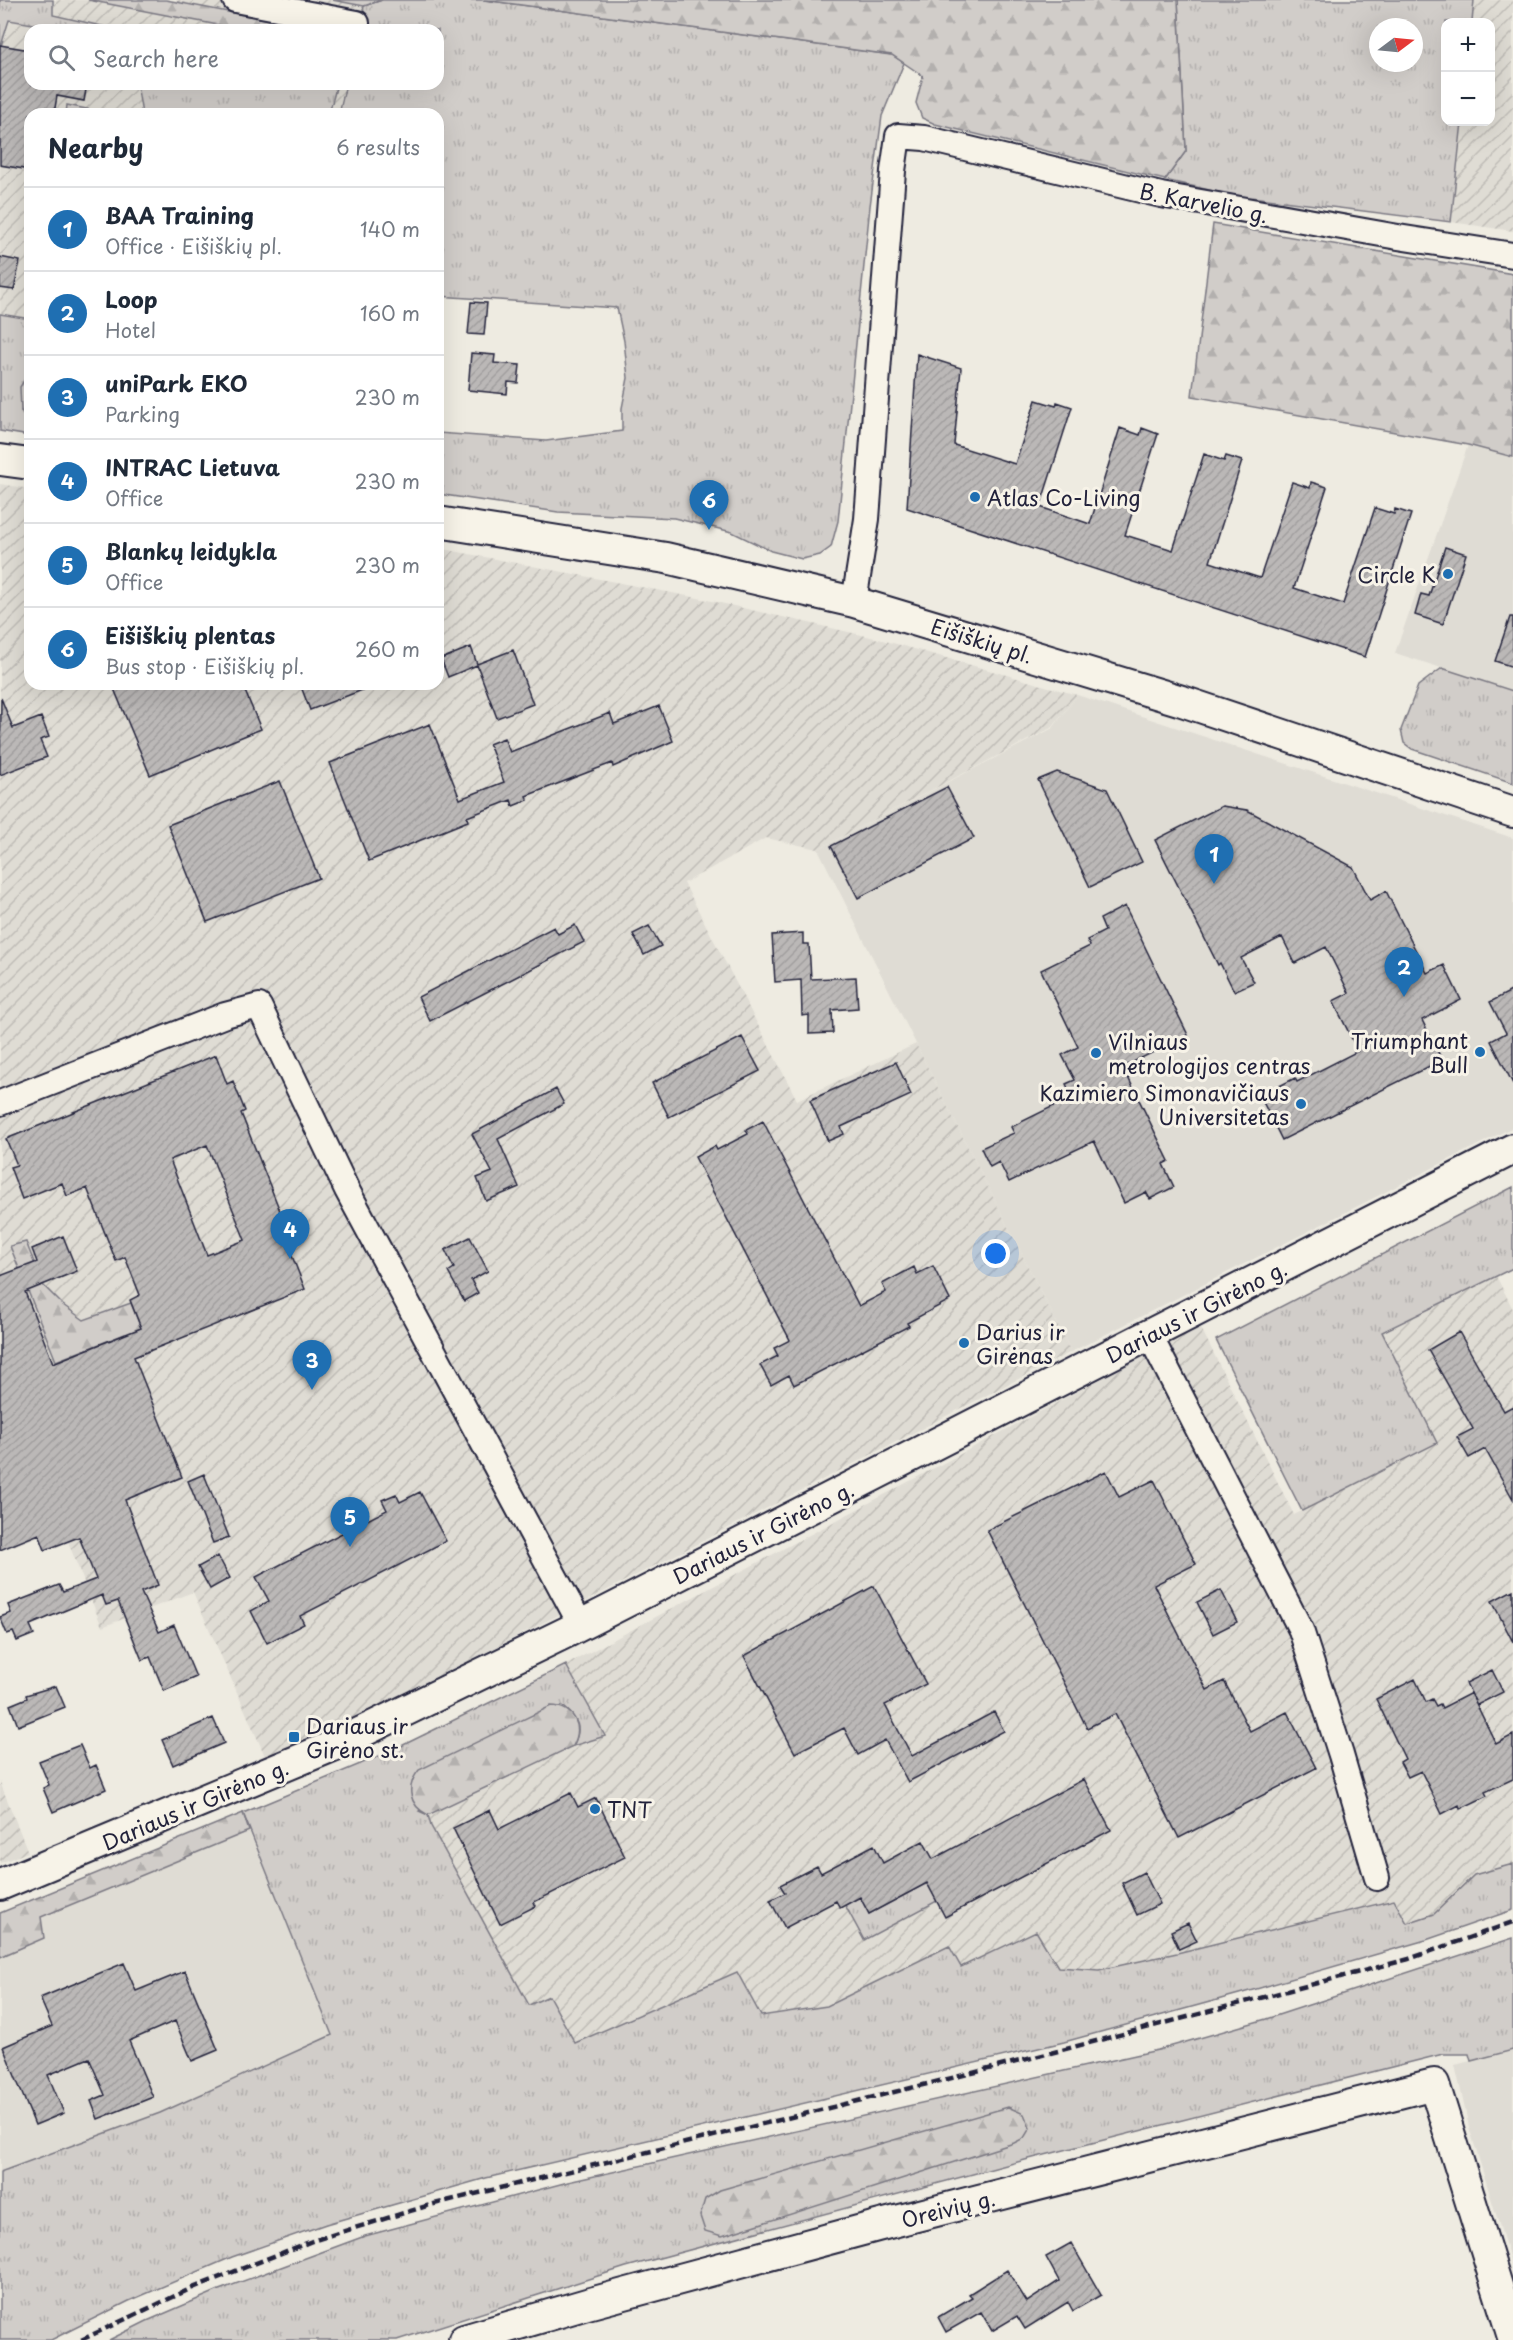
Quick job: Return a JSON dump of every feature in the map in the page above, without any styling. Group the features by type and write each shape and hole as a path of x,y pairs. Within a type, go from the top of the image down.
{"main road":[{"path":"0,460 24,463"},
{"name":"Eišiškių pl.","path":"444,523 666,558 854,602 1182,701 1513,812"},
{"name":"Dariaus ir Girėno g.","path":"0,1885 335,1745 581,1625 1513,1149"},
{"name":"Oreivių g.","path":"464,2340 587,2304 844,2235 1434,2084 1513,2337"}],"street":[{"path":"236,0 357,23"},
{"name":"B. Karvelio g.","path":"854,602 867,519 898,136 924,138 1161,195 1513,255"},
{"path":"0,1103 225,1015 259,1006 347,1190 581,1625"},
{"path":"1149,1334 1301,1630 1377,1878"}],"shaded area":[{"path":"0,0 332,0 364,6 360,24 24,24 24,90 345,90 340,108 24,108 24,318 0,314"},
{"path":"1474,0 1513,0 1513,231 1451,222 1462,126 1495,126 1495,18 1472,18"},
{"path":"1468,445 1513,457 1513,691 1395,653"},
{"path":"0,484 24,488 24,690 444,690 444,549 703,599 875,638 1077,695 1053,727 818,849 766,838 684,883 797,1100 916,1044 1071,1352 391,1701 265,1756 193,1592 102,1627 62,1527 0,1551"},
{"path":"1077,695 1513,838 1513,1127 1071,1352 818,849 1053,728"},
{"path":"1496,1276 1513,1309 1513,1864 1474,1876 1434,1914 1406,1923 1177,1953 1099,1970 1058,1967 1035,1931 961,1967 949,1946 827,2006 761,2016 737,1972 575,2043 549,1996 529,2005 431,1826 428,1815 573,1746 605,1736 566,1665 1200,1326 1294,1515 1436,1443 1382,1332"},
{"path":"0,1782 28,1852 0,1863"},
{"path":"249,1831 332,2035 160,2113 0,2172 0,1957 44,1938 41,1917"},
{"path":"1513,2050 1513,2269 1469,2127 1455,2065"}],"green space":[{"path":"0,0 53,0 53,15 93,24 33,24 9,20 0,49"},
{"path":"88,0 166,0 291,24 213,24"},
{"path":"332,0 382,0 364,6"},
{"path":"382,0 484,0 892,55 904,63 882,116 870,206 838,521 831,547 820,555 802,559 771,551 732,532 674,518 558,512 444,495 444,433 546,441 622,431 622,408 628,378 624,341 617,308 444,296 444,108 340,108 345,90 444,90 444,24 360,24 364,6"},
{"path":"484,0 1178,0 1186,151 1165,180 935,124 922,118 916,103 923,76 892,55"},
{"path":"1178,0 1474,0 1472,18 1441,18 1441,126 1462,126 1451,222 1227,194 1165,180 1186,151"},
{"path":"138,90 335,90 331,108 141,108"},
{"path":"1213,224 1513,274 1513,457 1468,445 1192,396"},
{"path":"0,314 24,318 24,399 21,411 24,413 24,435 0,431"},
{"path":"24,380 24,413 21,411 20,387"},
{"path":"1442,668 1513,691 1513,783 1412,749 1404,743 1401,730 1418,686"},
{"path":"1513,1187 1513,1268 1382,1332 1437,1443 1302,1511 1216,1340"},
{"path":"26,1242 43,1285 63,1305 84,1320 131,1303 150,1351 132,1350 125,1334 56,1361 10,1246"},
{"path":"566,1665 605,1736 573,1746 578,1734 577,1724 563,1706 419,1811 428,1815 431,1826 529,2005 549,1996 575,2043 737,1972 761,2016 827,2006 949,1946 961,1967 1036,1931 1058,1967 1099,1970 1394,1900 1407,1923 1434,1914 1474,1875 1513,1864 1513,1910 1426,1940 1064,2042 486,2178 326,2224 232,2257 129,2301 51,2340 0,2340 0,2172 160,2113 332,2035 243,1813 389,1752"},
{"path":"551,1706 566,1710 575,1719 577,1731 573,1746 428,1815 416,1806 411,1789 419,1770"},
{"path":"243,1813 249,1831 41,1917 44,1938 0,1957 0,1913"},
{"path":"927,1883 937,1901 864,1940 845,1905 860,1897 869,1914"},
{"path":"1513,1938 1513,2050 1471,2061 1469,2054 1443,2054 1025,2160 626,2267 397,2340 109,2340 219,2290 365,2236 568,2182 1158,2050 1266,2019"},
{"path":"1008,2107 1024,2114 1030,2128 1024,2138 1014,2143 722,2236 705,2231 700,2216 705,2199 720,2190"}],"building":[{"path":"0,45 24,49 24,90 86,90 84,101 57,96 55,108 24,108 24,169 0,165"},
{"path":"0,257 20,261 14,290 0,288"},
{"path":"471,302 487,303 484,335 468,334"},
{"path":"471,353 495,355 494,363 520,365 518,383 508,382 507,394 468,390"},
{"name":"Atlas Co-Living","path":"917,354 961,368 954,445 1015,464 1036,400 1056,406 1057,402 1072,407 1040,507 1090,524 1120,428 1140,435 1142,428 1158,434 1125,535 1173,550 1204,454 1224,461 1226,456 1242,461 1210,562 1260,578 1292,482 1310,488 1311,482 1327,487 1294,588 1343,604 1375,508 1394,514 1395,509 1411,514 1365,657 907,508"},
{"name":"Circle K","path":"1445,547 1466,554 1443,624 1415,615 1421,594 1429,596"},
{"path":"1510,617 1513,617 1513,667 1495,661"},
{"path":"471,647 477,664 513,650 533,704 497,718 477,665 448,677 444,667 444,658"},
{"path":"115,690 245,690 261,729 150,775"},
{"path":"302,690 362,690 310,710"},
{"path":"1,698 13,728 41,717 49,737 40,740 47,757 0,775"},
{"path":"659,706 673,741 613,767 612,763 526,796 528,800 513,806 511,800 467,817 468,821 369,861 330,763 430,724 460,799 504,782 489,744 504,738 510,752 610,713 614,724"},
{"path":"1057,772 1107,789 1142,862 1090,887 1038,780"},
{"path":"280,781 319,878 207,922 168,825"},
{"path":"947,787 974,838 858,898 831,846"},
{"path":"1222,806 1247,810 1353,867 1370,900 1386,891 1427,973 1444,965 1461,1000 1422,1020 1442,1060 1282,1140 1260,1096 1295,1078 1297,1082 1358,1051 1333,1001 1349,993 1326,947 1295,963 1282,937 1241,958 1254,982 1234,991 1220,963 1218,965 1155,840"},
{"name":"Vilniaus metrologijos centras","path":"1125,906 1188,1035 1123,1067 1169,1161 1163,1164 1174,1187 1150,1199 1146,1192 1124,1203 1094,1141 1009,1182 999,1162 990,1167 981,1148 1014,1133 1011,1127 1072,1097 1066,1084 1075,1080 1062,1055 1078,1047 1041,970 1090,946 1087,940 1105,931 1100,919"},
{"path":"575,925 584,942 430,1021 418,997 554,927 558,934"},
{"path":"649,926 661,946 644,955 633,934"},
{"path":"803,933 803,944 809,944 811,979 856,977 858,1008 832,1010 833,1033 809,1034 809,1015 802,1016 801,980 775,982 772,935"},
{"path":"1513,990 1513,1084 1491,1041 1506,1033 1490,1002"},
{"path":"742,1037 760,1071 669,1117 652,1083"},
{"path":"216,1055 227,1084 233,1081 245,1111 241,1113 290,1236 285,1238 305,1289 134,1357 182,1477 125,1500 158,1585 141,1592 159,1632 174,1625 196,1677 164,1691 150,1657 142,1660 118,1601 106,1605 102,1595 30,1625 34,1634 17,1641 13,1632 7,1634 0,1617 11,1613 8,1605 59,1585 63,1592 96,1579 79,1537 45,1550 39,1534 0,1550 0,1276 37,1262 32,1249 63,1236 77,1271 25,1292 53,1363 141,1328 130,1300 140,1295 125,1257 116,1261 87,1188 67,1196 62,1183 22,1199 10,1167 17,1165 6,1139","holes":["207,1145 245,1240 207,1255 170,1160"]},
{"path":"896,1062 911,1095 841,1127 844,1134 828,1141 810,1100"},
{"path":"556,1089 564,1104 498,1139 519,1187 486,1201 477,1178 492,1172 472,1134"},
{"path":"763,1121 859,1306 886,1292 882,1284 914,1267 917,1274 933,1266 950,1300 907,1323 909,1326 794,1385 789,1375 771,1385 760,1365 778,1356 774,1348 790,1340 695,1157 715,1146 717,1150 748,1134 746,1130"},
{"path":"470,1237 488,1271 471,1280 478,1293 464,1301 448,1272 454,1268 445,1250"},
{"path":"1459,1332 1504,1411 1513,1406 1513,1499 1485,1449 1469,1458 1457,1437 1473,1429 1428,1350"},
{"path":"1106,1471 1119,1497 1154,1480 1196,1564 1154,1585 1207,1690 1224,1681 1250,1731 1287,1712 1316,1768 1179,1838 1115,1714 1087,1728 987,1530"},
{"path":"204,1474 229,1537 213,1543 188,1481"},
{"path":"420,1492 446,1541 300,1616 304,1624 267,1643 251,1611 269,1601 256,1577 387,1510 382,1500 396,1494 400,1502"},
{"path":"218,1556 230,1578 210,1589 198,1567"},
{"path":"874,1586 926,1684 885,1705 912,1756 994,1712 1004,1731 908,1782 885,1740 858,1755 844,1728 795,1753 744,1656"},
{"path":"1221,1590 1237,1622 1213,1634 1197,1602"},
{"path":"1513,1590 1513,1642 1492,1601"},
{"path":"1492,1670 1503,1692 1477,1705 1466,1683"},
{"path":"1415,1679 1426,1702 1432,1699 1436,1706 1440,1704 1442,1708 1471,1693 1496,1744 1513,1735 1513,1779 1485,1792 1487,1796 1460,1809 1459,1805 1442,1814 1421,1771 1408,1777 1400,1762 1405,1759 1376,1699"},
{"path":"56,1686 65,1707 18,1726 10,1705 27,1698 26,1695"},
{"path":"213,1718 224,1743 173,1765 162,1740"},
{"path":"80,1745 90,1768 96,1765 106,1789 53,1812 43,1788 49,1785 39,1761"},
{"path":"1084,1779 1111,1830 945,1917 927,1883 869,1914 860,1897 840,1908 836,1901 785,1928 770,1900 785,1893 780,1885 817,1866 821,1873 874,1845 883,1863 923,1841 933,1859"},
{"path":"571,1793 578,1807 596,1798 625,1857 534,1902 536,1906 500,1924 453,1828 490,1810 499,1829"},
{"path":"1144,1872 1160,1904 1137,1915 1122,1883"},
{"path":"1188,1923 1197,1941 1179,1949 1171,1931"},
{"path":"124,1963 136,1991 185,1971 218,2050 192,2061 175,2021 129,2041 153,2097 98,2119 91,2101 105,2095 89,2058 48,2075 64,2113 35,2125 3,2047 52,2026 40,1998"},
{"path":"1071,2243 1101,2295 1073,2311 1068,2302 1025,2329 1017,2316 992,2331 981,2312 946,2332 938,2317 972,2297 969,2294 1007,2270 1027,2302 1059,2281 1046,2257"}],"railway":[{"path":"81,2340 190,2289 312,2241 430,2205 997,2067 1409,1959 1513,1922"}],"place":[{"name":"Atlas Co-Living","path":"975,497"},
{"name":"Eišiškių plentas","path":"709,530"},
{"name":"Circle K","path":"1448,574"},
{"name":"BAA Training","path":"1214,884"},
{"name":"Loop","path":"1404,997"},
{"name":"Triumphant Bull","path":"1480,1052"},
{"name":"Vilniaus metrologijos centras","path":"1096,1053"},
{"name":"Kazimiero Simonavičiaus Universitetas","path":"1301,1104"},
{"name":"INTRAC Lietuva","path":"290,1259"},
{"name":"Darius ir Girėnas","path":"964,1343"},
{"name":"uniPark EKO","path":"312,1390"},
{"name":"Blankų leidykla","path":"350,1547"},
{"name":"Dariaus ir Girėno st.","path":"294,1737"},
{"name":"TNT","path":"595,1809"}]}
